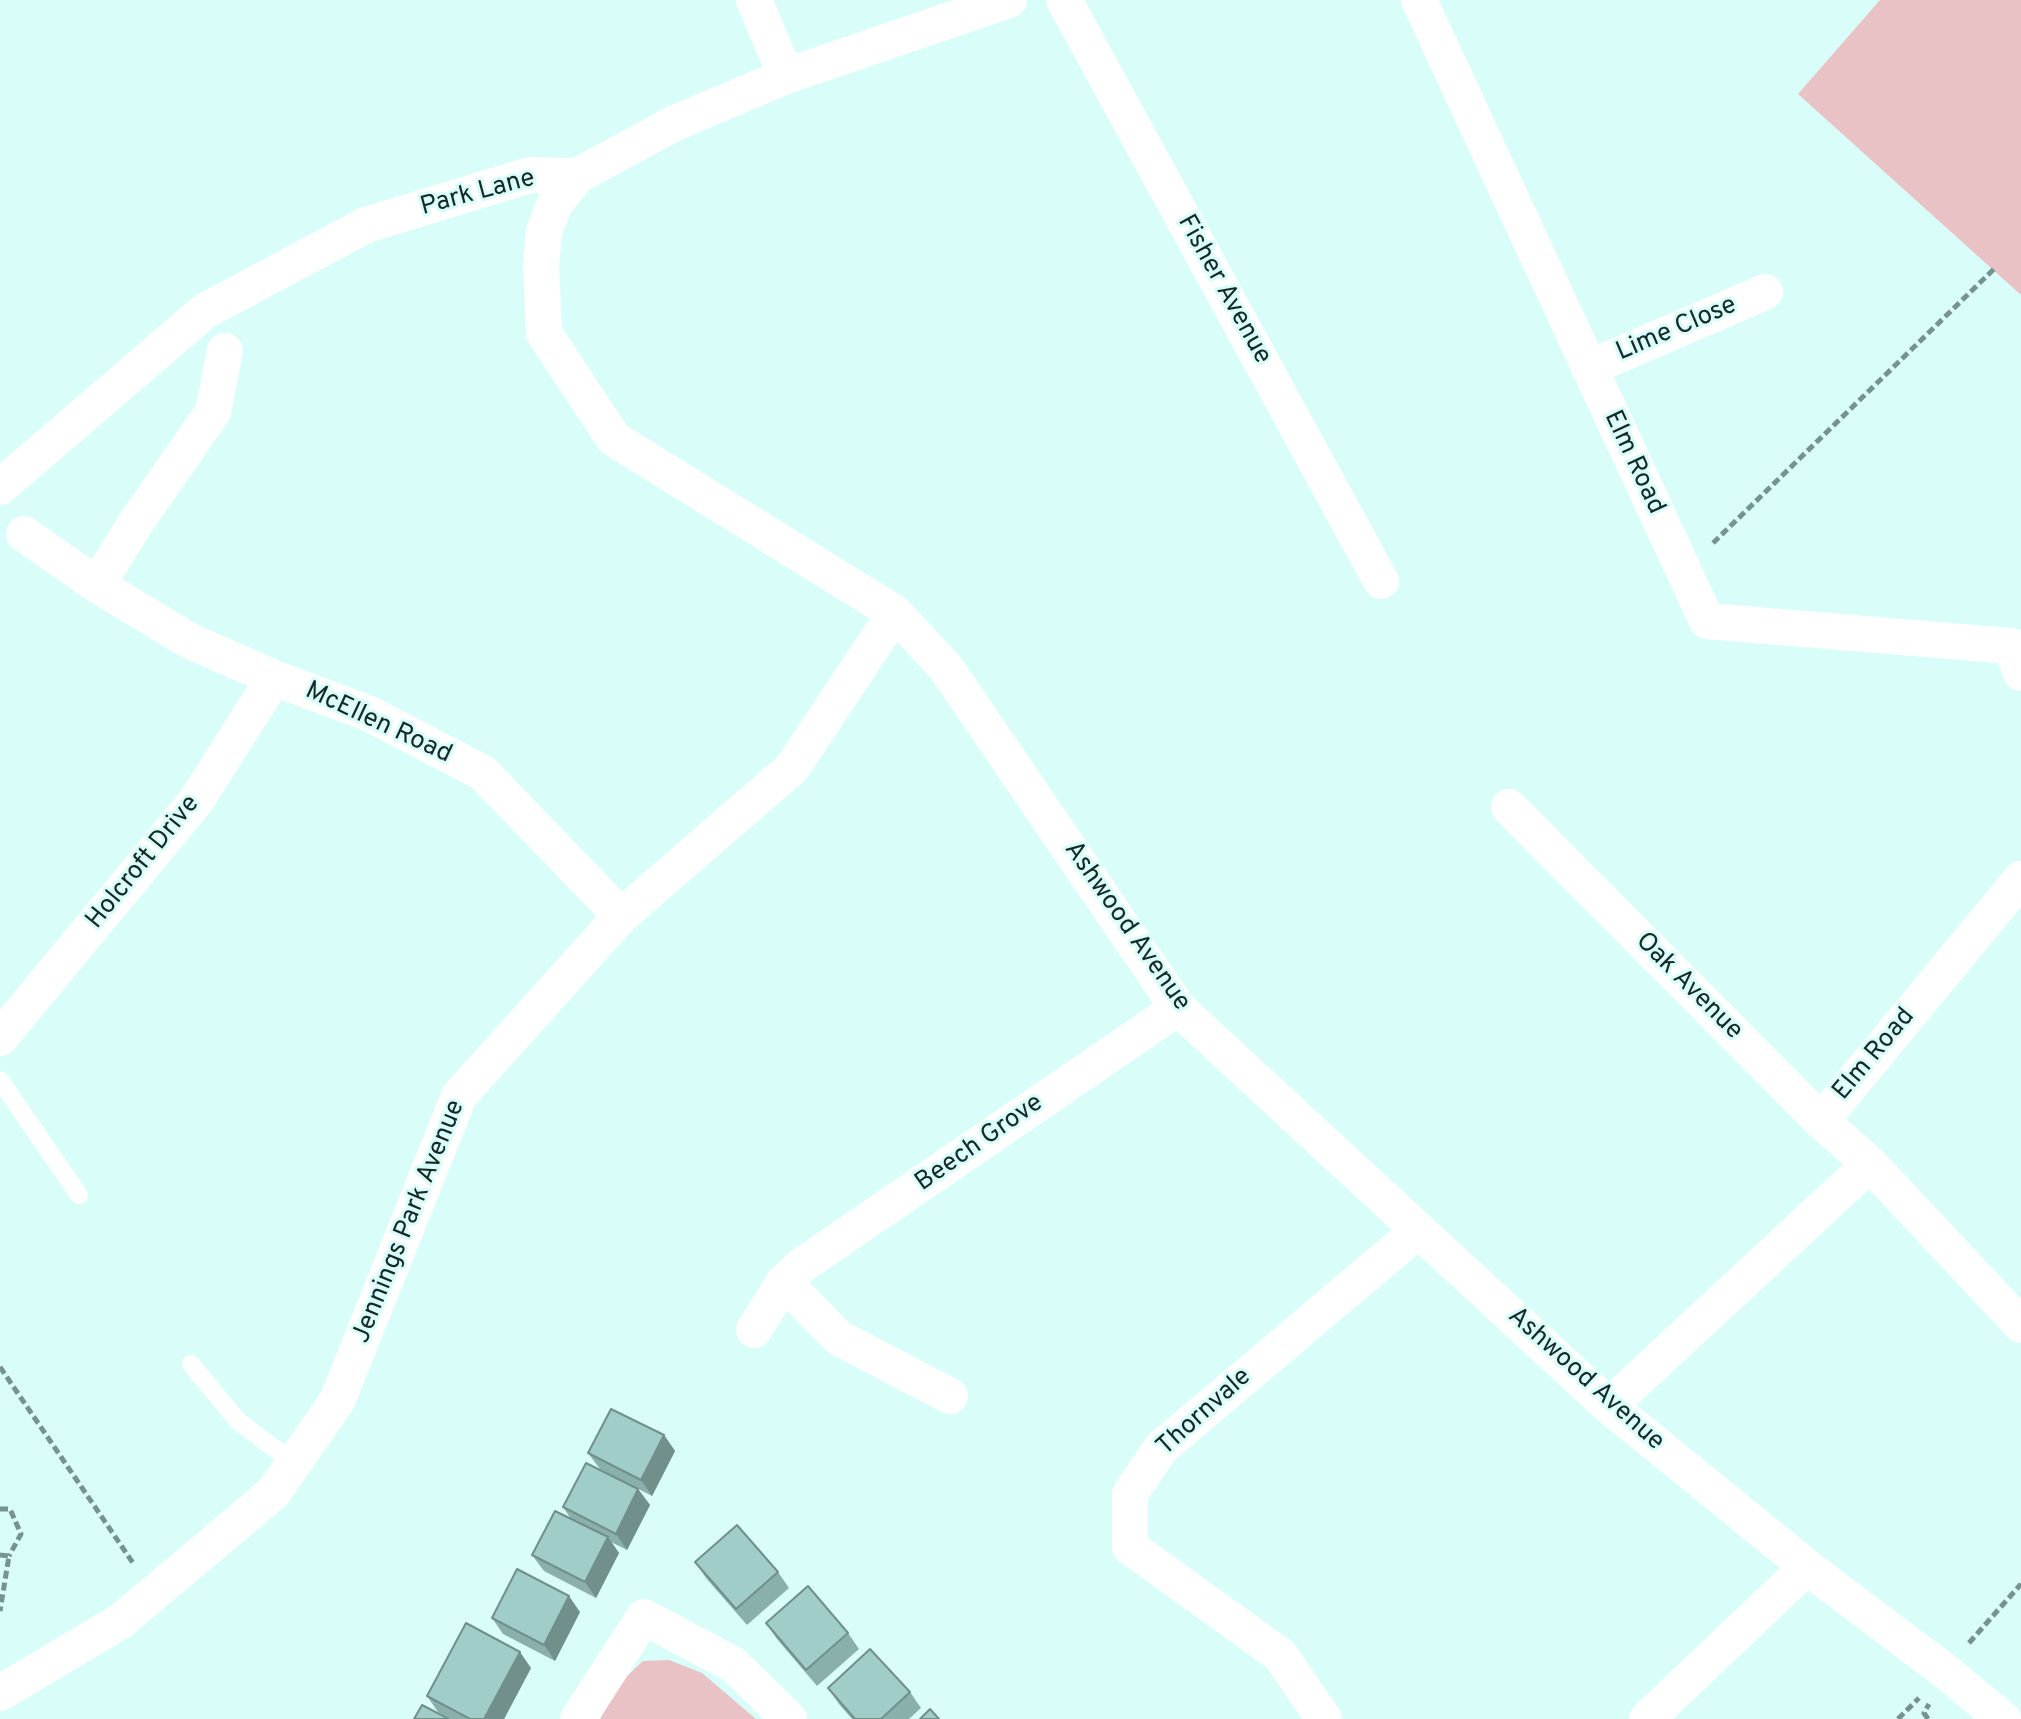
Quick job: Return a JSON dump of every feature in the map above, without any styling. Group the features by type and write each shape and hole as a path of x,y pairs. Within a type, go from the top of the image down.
{"street":[{"path":"754,0 786,76"},
{"name":"Park Lane","path":"0,487 205,311 366,225 530,175 577,176 673,124 786,76 1009,0"},
{"name":"Fisher Avenue","path":"1064,0 1381,581"},
{"name":"Elm Road","path":"1419,0 1707,621 2011,646 2021,673"},
{"name":"Ashwood Avenue","path":"577,176 554,205 544,232 541,265 544,333 614,439 895,613 946,668 1178,1008 1609,1406 1807,1567 2003,1719"},
{"name":"Lime Close","path":"1589,368 1765,292"},
{"path":"97,585 137,521 213,412 225,351"},
{"name":"McEllen Road","path":"24,534 97,585 188,640 274,678 370,714 483,773 621,916"},
{"name":"Jennings Park Avenue","path":"0,1693 121,1621 273,1493 337,1401 459,1096 621,916 792,768 895,613"},
{"name":"Holcroft Drive","path":"0,1038 196,801 274,678"},
{"name":"Oak Avenue","path":"1509,807 1821,1121 1870,1164 2021,1325"},
{"name":"Elm Road","path":"1821,1121 2021,879"},
{"name":"Beech Grove","path":"754,1330 784,1282 801,1266 1178,1008"},
{"path":"1609,1406 1870,1164"},
{"name":"Thornvale","path":"1324,1719 1280,1655 1130,1547 1130,1494 1161,1448 1419,1230"},
{"path":"784,1282 839,1338 950,1396"},
{"path":"1647,1719 1807,1567"},
{"path":"578,1719 644,1617 734,1665 789,1719"}],"lane":[{"path":"0,1080 79,1195"},
{"path":"191,1364 238,1421 294,1463"}],"path":[{"path":"1683,571 1994,269"},
{"path":"0,1367 153,1594"},
{"path":"0,1509 10,1509 21,1534 9,1556 0,1611"},
{"path":"0,1555 9,1556"},
{"path":"1945,1671 2021,1584"}],"shaded area":[{"path":"1880,0 2021,0 2021,295 1798,94"},
{"path":"669,1660 702,1673 756,1719 600,1719 622,1681 643,1661"}],"building":[{"path":"611,1409 664,1435 641,1480 588,1453"},
{"path":"586,1463 638,1489 616,1534 563,1507"},
{"path":"555,1511 608,1537 585,1582 532,1555"},
{"path":"737,1525 778,1572 736,1609 695,1562"},
{"path":"517,1569 569,1596 544,1645 492,1618"},
{"path":"808,1586 848,1633 806,1670 766,1623"},
{"path":"466,1623 520,1652 484,1719 470,1719 427,1696"},
{"path":"870,1649 910,1692 881,1719 855,1719 828,1688"},
{"path":"422,1705 449,1719 414,1719"},
{"path":"930,1709 939,1719 920,1719"}]}
